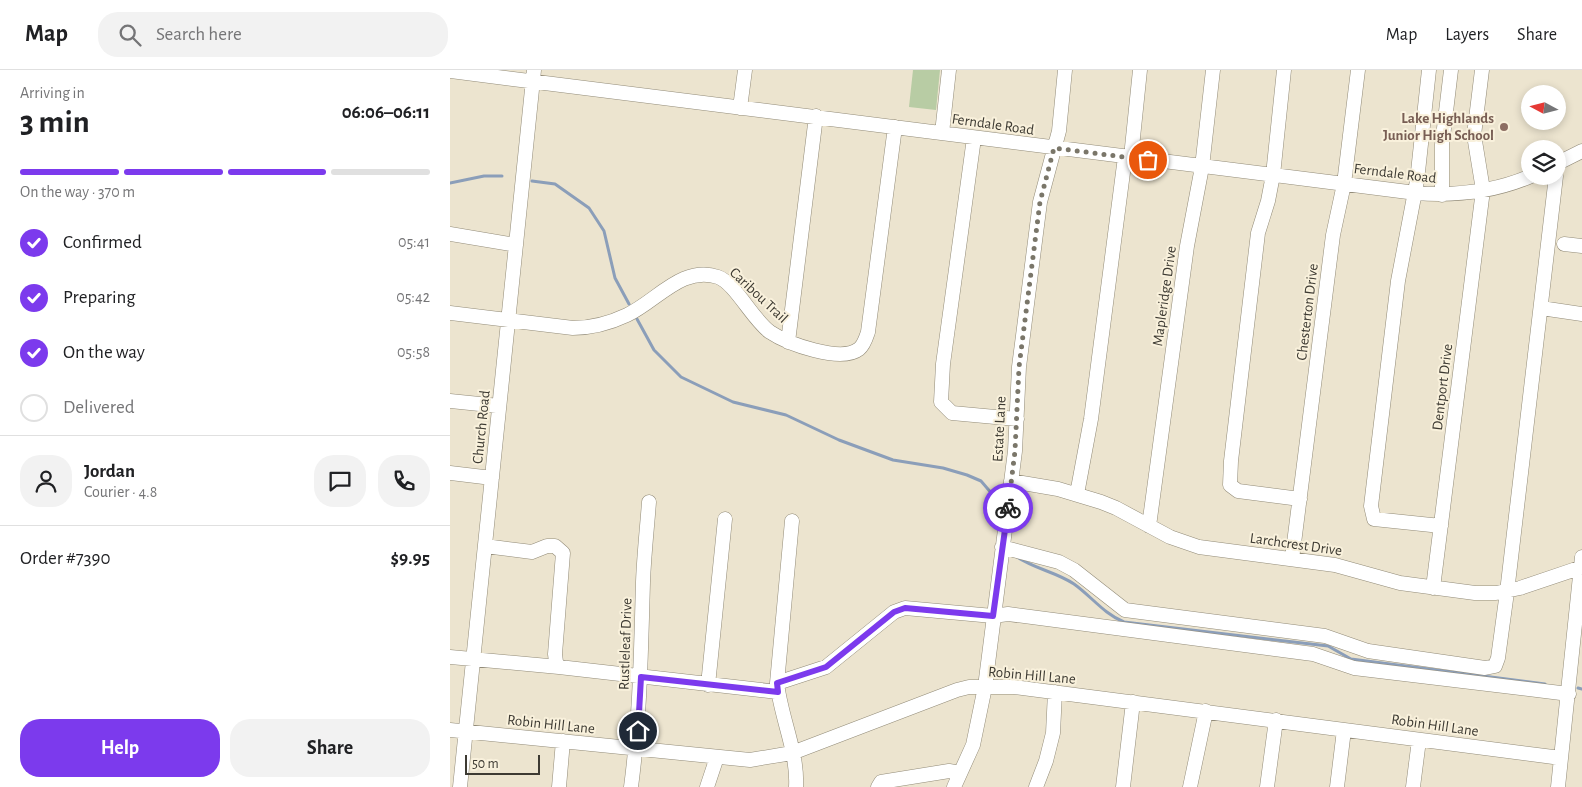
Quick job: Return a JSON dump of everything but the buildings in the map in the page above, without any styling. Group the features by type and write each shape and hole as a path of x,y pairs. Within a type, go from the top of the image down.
{"street":[{"path":"740,108 744,70"},
{"path":"942,133 949,70"},
{"name":"Estate Lane","path":"954,787 972,745 985,687 1011,480 1017,419 1019,367 1040,202 1058,131 1065,70"},
{"path":"1077,494 1090,419 1140,70"},
{"name":"Mapleridge Drive","path":"1149,526 1187,246 1202,167 1213,70"},
{"path":"1284,70 1273,175 1268,201 1258,233 1230,485 1238,491 1300,500"},
{"name":"Chesterton Drive","path":"1292,559 1333,235 1344,184 1358,70"},
{"path":"1429,70 1416,193 1398,281 1371,506 1374,519 1441,526"},
{"path":"1442,195 1442,144 1451,70"},
{"name":"Dentport Drive","path":"1433,588 1484,190 1474,135 1482,70"},
{"name":"Ferndale Road","path":"450,72 534,76 740,108 816,116 974,138 1416,193 1442,195 1484,190 1507,186 1521,180"},
{"name":"Church Road","path":"460,787 534,76"},
{"path":"788,342 816,116"},
{"name":"Caribou Trail","path":"450,313 585,328 603,324 629,314 678,282 693,275 705,274 720,278 728,284 757,320 770,332 788,342 824,353 845,355 854,352 862,347 868,332 895,127"},
{"path":"974,138 943,364 941,402 952,412 1017,419"},
{"path":"1566,159 1582,150"},
{"path":"1002,547 1059,562 1074,570 1125,610 1325,636 1368,651 1485,668 1495,666 1498,658 1507,592 1555,185"},
{"path":"450,234 516,244"},
{"path":"1564,244 1582,246"},
{"path":"1541,308 1582,314"},
{"path":"450,401 499,406"},
{"path":"450,473 492,478"},
{"name":"Larchcrest Drive","path":"1011,480 1077,494 1116,508 1182,542 1199,547 1335,565 1393,582 1433,588 1475,594 1507,592 1582,564"},
{"name":"Rustleleaf Drive","path":"632,787 641,677 643,580 649,502"},
{"path":"708,685 725,519"},
{"path":"792,521 778,688 796,773 796,787"},
{"path":"485,546 532,552 547,546 555,546 563,553 555,654 559,667"},
{"path":"1558,787 1582,564"},
{"path":"450,657 559,667 708,685 778,688 826,667 894,612 905,608 993,616 1008,614 1303,652 1354,668 1569,694"},
{"name":"Robin Hill Lane","path":"450,730 750,760 792,752 946,693 969,688 1014,687 1561,758"},
{"path":"1036,787 1046,761 1053,733 1055,692"},
{"path":"1123,787 1133,702"},
{"path":"1190,787 1206,711"},
{"path":"1267,787 1276,720"},
{"path":"1337,787 1344,730"},
{"path":"1413,787 1419,740"},
{"path":"559,787 563,741"},
{"path":"707,787 718,757"},
{"path":"878,787 881,782 910,777 949,771 960,774"}],"green space":[{"path":"913,70 940,70 936,110 909,107"}],"waterway":[{"path":"450,183 484,176 502,176"},
{"path":"532,181 555,184 589,208 604,231 615,278 629,304"},
{"path":"637,319 654,350 681,377 733,402 786,415 839,440 893,460 943,468 967,475 981,481 993,495"},
{"path":"1017,557 1074,584 1104,610 1124,622 1328,646 1351,659 1545,684"},
{"path":"1578,688 1582,689"}],"way so far":[{"path":"1008,508 1015,451 1019,367 1040,202 1048,165 1054,148 1148,160"}],"place":[{"name":"Lake Highlands Junior High School","path":"1504,127"}],"route":[{"path":"638,731 641,677 778,692 777,683 826,667 894,612 905,608 993,616 1008,508"}]}
